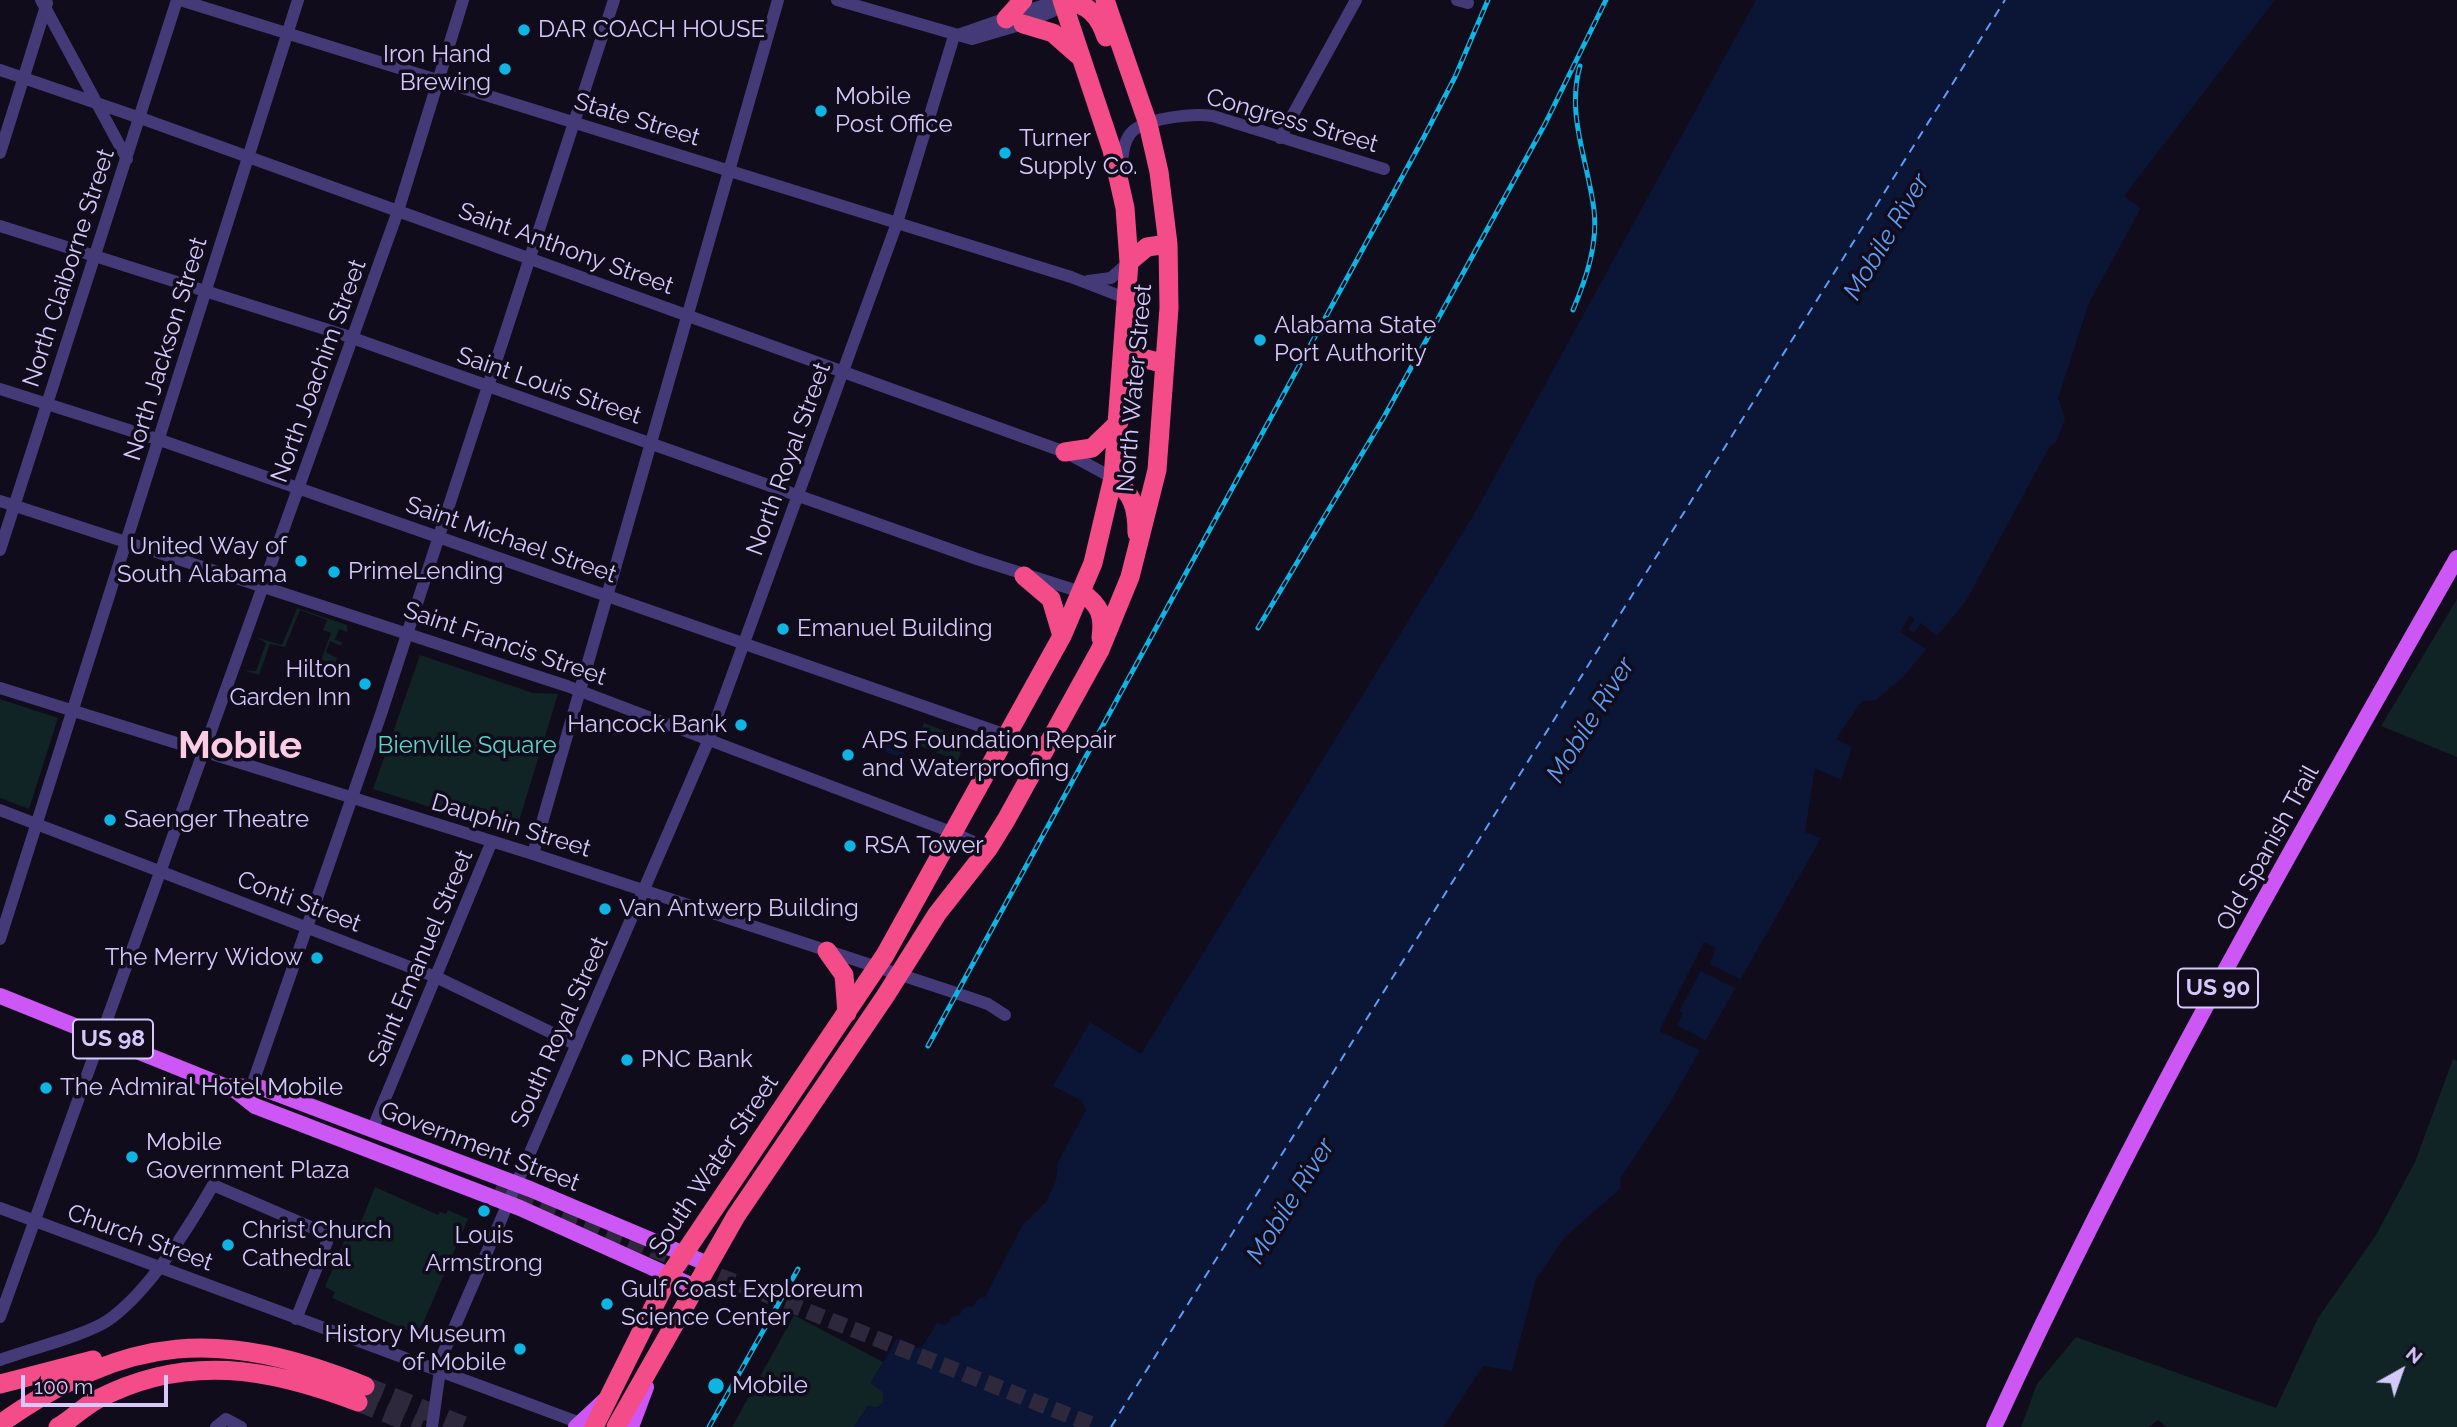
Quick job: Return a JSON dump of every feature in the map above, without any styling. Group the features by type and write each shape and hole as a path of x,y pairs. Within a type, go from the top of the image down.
{"highway":[{"path":"1023,0 1015,21 1052,33 1082,59"},
{"name":"North Water Street","path":"898,975 936,914 988,849 1100,650 1133,568 1157,470 1169,308 1168,244 1159,172 1148,124 1105,0"},
{"path":"1065,1 1079,3 1098,16 1119,72 1142,105"},
{"name":"North Water Street","path":"877,968 1062,636 1081,592 1105,521 1119,422 1129,262 1120,182 1065,1"},
{"path":"1129,262 1147,247 1168,244"},
{"path":"1128,299 1135,318 1133,355 1141,360 1164,364"},
{"path":"1065,452 1092,448 1119,422"},
{"path":"1081,592 1110,596 1133,568 1135,508 1128,492 1113,478"},
{"path":"1024,576 1051,598 1062,636"},
{"path":"1081,592 1098,606 1102,617 1100,650"},
{"path":"827,951 844,975 847,1013"},
{"name":"South Water Street","path":"583,1426 608,1397 669,1276 683,1254 877,968"},
{"name":"South Water Street","path":"616,1427 736,1216 898,975"},
{"path":"0,1384 93,1360 191,1348 244,1350 303,1362 362,1394 280,1375 246,1370 202,1370 133,1384 85,1406 58,1427"},
{"path":"0,1424 70,1380 139,1355"}],"main road":[{"name":"Old Spanish Trail","path":"1994,1427 2052,1304 2153,1109 2322,797 2457,558"},
{"name":"Government Street","path":"0,996 229,1086 517,1185 708,1264"},
{"name":"Government Street","path":"249,1093 695,1287"},
{"name":"Government Street","path":"374,1136 496,1187"},
{"name":"South Water Street","path":"631,1427 652,1364"}],"street":[{"name":"State Street","path":"179,0 897,223 1128,299"},
{"name":"North Claiborne Street","path":"0,550 179,0"},
{"name":"North Jackson Street","path":"0,939 298,0"},
{"name":"North Joachim Street","path":"0,1317 398,211 463,0"},
{"path":"249,1093 408,633 614,0"},
{"path":"533,854 778,0"},
{"path":"836,0 954,36 1053,11 1065,1"},
{"path":"1280,138 1356,0"},
{"path":"0,153 45,3"},
{"path":"45,3 127,159"},
{"name":"North Royal Street","path":"644,890 709,739 843,372 897,223 954,36"},
{"name":"Saint Anthony Street","path":"0,70 140,117 1065,452 1113,478"},
{"name":"Congress Street","path":"1148,124 1198,114 1384,169"},
{"path":"1120,182 1127,140 1136,128 1148,124"},
{"name":"Saint Louis Street","path":"0,226 352,339 1024,576 1038,577 1081,592"},
{"name":"State Street","path":"1080,281 1104,281 1129,262"},
{"name":"Saint Michael Street","path":"0,389 160,440 1006,735"},
{"name":"Saint Francis Street","path":"0,501 580,691 954,833 988,849"},
{"name":"Dauphin Street","path":"0,688 644,890 988,1004 1005,1015"},
{"name":"Conti Street","path":"0,810 436,977 577,1045"},
{"name":"Saint Emanuel Street","path":"374,1136 492,841"},
{"name":"South Royal Street","path":"432,1427 442,1356 644,890"},
{"path":"0,1360 106,1322 129,1301 188,1229 214,1185 327,1234 327,1242 296,1319"},
{"name":"Church Street","path":"0,1209 583,1426"},
{"path":"221,1423 241,1427"}],"green space":[{"path":"2457,599 2457,757 2381,726"},
{"path":"297,608 347,625 347,632 339,629 335,640 342,642 341,646 330,641 326,652 337,658 335,664 321,660 331,633 323,630 327,620 300,610 285,647 270,644 259,675 244,670 256,671 266,643 256,637 282,645"},
{"name":"Bienville Square","path":"420,655 533,693 558,694 515,834 373,789"},
{"path":"0,699 58,718 29,809 0,798"},
{"path":"924,723 965,739 958,761 915,744"},
{"path":"2453,1059 2457,1061 2457,1427 2167,1427 2158,1420 2149,1427 2021,1427 2037,1384 2076,1337 2276,1408 2318,1318 2376,1235 2415,1162"},
{"path":"375,1187 438,1215 440,1212 446,1214 448,1210 468,1219 418,1335 332,1298 335,1292 325,1287 353,1220 361,1222"},
{"path":"794,1315 883,1362 871,1383 883,1392 884,1402 877,1408 868,1406 854,1427 732,1427"}],"water":[{"name":"Mobile River","path":"1756,0 2275,0 2124,196 2141,208 2089,303 2058,398 2065,419 2056,442 2050,446 1966,601 1904,676 1876,700 1862,701 1836,739 1852,747 1841,780 1815,768 1805,832 1821,838 1670,1103 1620,1179 1621,1188 1564,1238 1536,1279 1512,1371 1483,1366 1443,1427 854,1427 868,1406 877,1408 884,1402 883,1392 871,1383 897,1338 916,1348 922,1347 937,1323 946,1325 965,1307 973,1306 978,1299 985,1297 1022,1226 1047,1201 1056,1180 1058,1162 1086,1110 1082,1101 1053,1086 1090,1022 1141,1054 1473,516"},
{"path":"894,728 911,734 902,758 875,748 881,732 891,736"}],"pier":[{"path":"1910,616 1915,619 1908,629 1914,633 1921,623 1937,636 1926,649 1900,632"},
{"path":"1704,942 1716,948 1710,964 1740,979 1735,988 1701,971 1679,1011 1683,1014 1677,1025 1705,1040 1700,1050 1659,1031"}],"ferry route":[{"path":"1111,1427 2005,0"}],"tunnel":[{"path":"496,1187 1098,1427"},
{"path":"365,1386 467,1427"},
{"path":"358,1402 421,1427"}],"railway":[{"path":"928,1046 1425,135 1455,77 1488,0"},
{"path":"1258,628 1384,417 1545,124 1606,0"},
{"path":"1573,310 1590,262 1595,223 1575,102 1580,66"},
{"path":"709,1427 798,1269"}],"place":[{"name":"DAR COACH HOUSE","path":"524,30"},
{"name":"Iron Hand Brewing","path":"505,69"},
{"name":"Mobile Post Office","path":"821,111"},
{"name":"Turner Supply Co.","path":"1005,153"},
{"name":"Alabama State Port Authority","path":"1260,340"},
{"name":"United Way of South Alabama","path":"301,561"},
{"name":"PrimeLending","path":"334,572"},
{"name":"Emanuel Building","path":"783,629"},
{"name":"Hilton Garden Inn","path":"365,684"},
{"name":"Hancock Bank","path":"741,725"},
{"name":"APS Foundation Repair and Waterproofing","path":"848,755"},
{"name":"Saenger Theatre","path":"110,820"},
{"name":"RSA Tower","path":"850,846"},
{"name":"Van Antwerp Building","path":"605,909"},
{"name":"The Merry Widow","path":"317,958"},
{"name":"PNC Bank","path":"627,1060"},
{"name":"The Admiral Hotel Mobile","path":"46,1088"},
{"name":"Mobile Government Plaza","path":"132,1157"},
{"name":"Louis Armstrong","path":"484,1211"},
{"name":"Christ Church Cathedral","path":"228,1245"},
{"name":"Gulf Coast Exploreum Science Center","path":"607,1304"},
{"name":"History Museum of Mobile","path":"520,1349"},
{"name":"Mobile","path":"716,1386"}],"district":[{"name":"Mobile","path":"240,747"}]}
